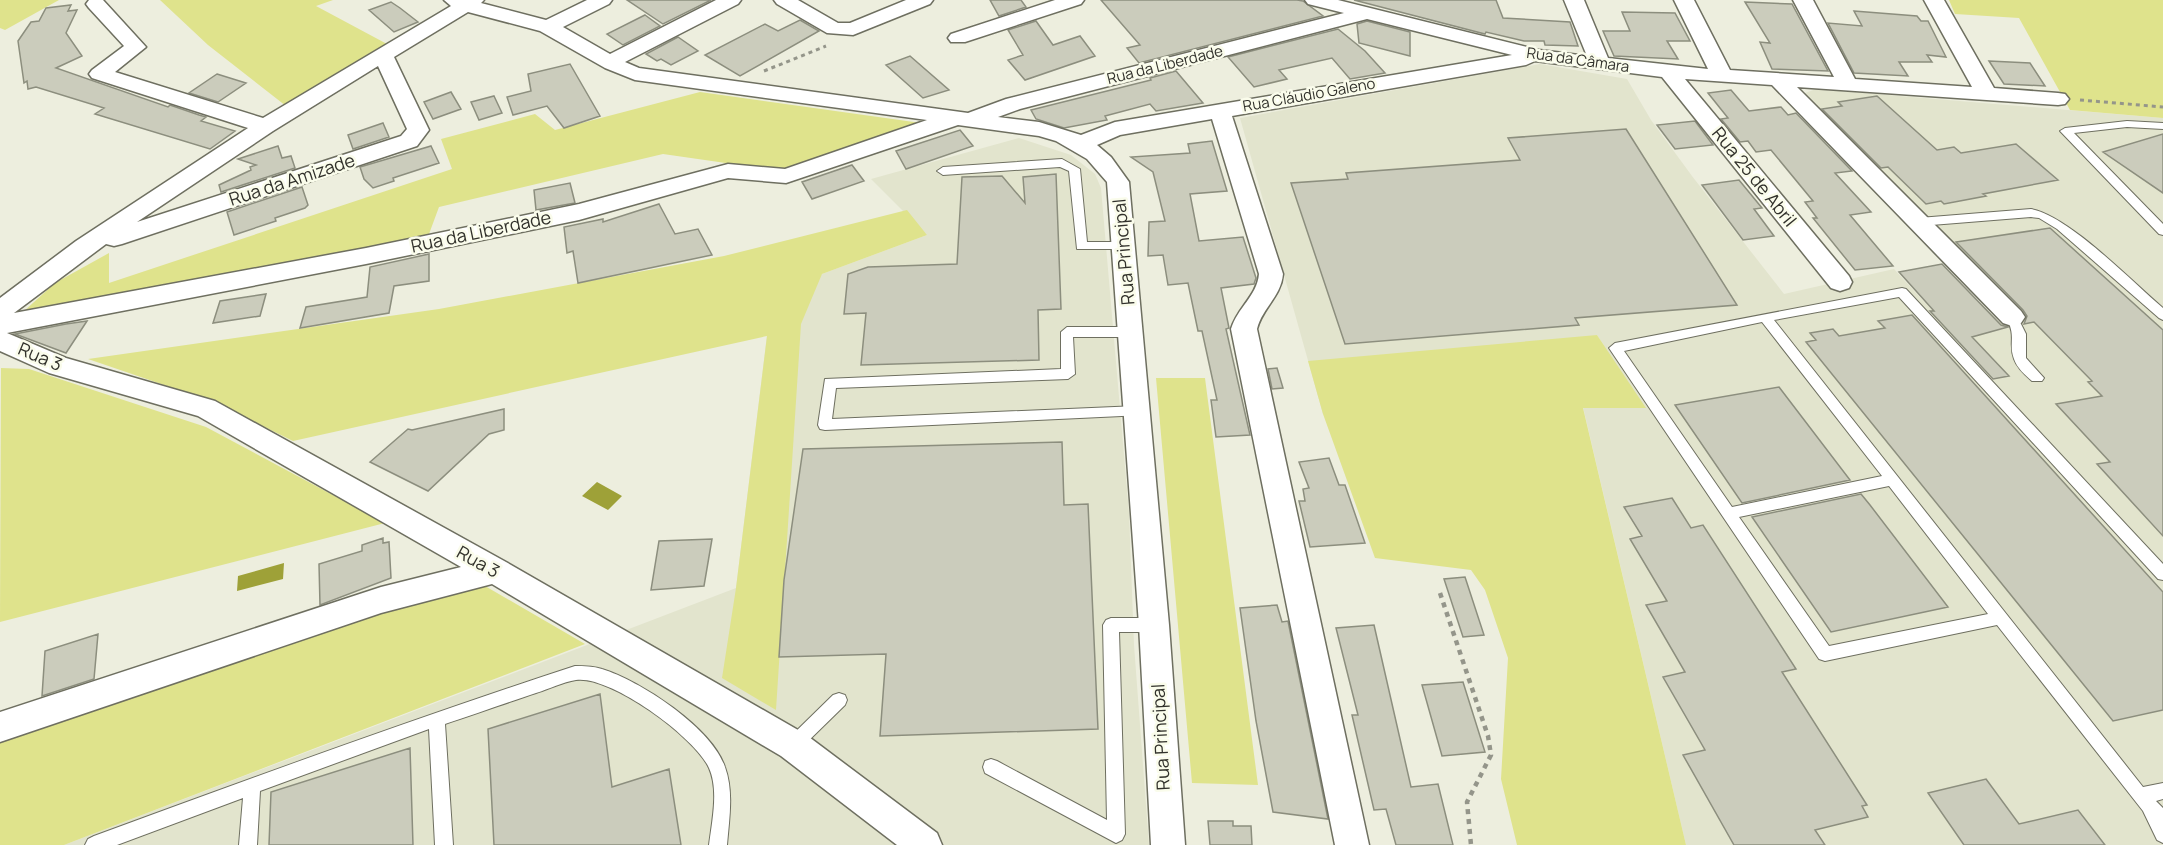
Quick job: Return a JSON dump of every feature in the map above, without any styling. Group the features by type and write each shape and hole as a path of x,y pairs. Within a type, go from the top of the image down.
{"street":[{"path":"546,27 602,0"},
{"path":"611,61 731,0"},
{"path":"784,0 834,29 854,29 923,0"},
{"path":"1024,0 1041,11"},
{"path":"958,38 1074,0"},
{"name":"Rua da Câmara","path":"1315,0 1539,57 1668,72 2058,99"},
{"path":"1397,21 1398,0"},
{"path":"1574,0 1600,63"},
{"path":"1684,0 1722,75"},
{"path":"1803,0 1847,83"},
{"path":"1934,0 1987,94"},
{"path":"0,311 84,247 265,126 384,56 465,2"},
{"name":"Rua Principal","path":"465,2 546,27 635,74 1040,129 1083,143 1101,158 1118,182 1155,625 1168,845"},
{"path":"96,4 136,46 99,74 265,126"},
{"name":"Rua da Liberdade","path":"0,325 355,258 579,212 728,171 786,176 1013,104 1363,14"},
{"path":"1442,34 1449,71"},
{"name":"Rua da Amizade","path":"84,247 409,141 418,130 384,56"},
{"name":"Rua Cláudio Galeno","path":"1083,143 1115,129 1539,57"},
{"name":"Rua 25 de Abril","path":"1668,72 1840,282"},
{"path":"1776,78 2012,317"},
{"path":"1221,111 1271,274 1271,286 1267,294 1245,318 1244,329 1352,845"},
{"name":"Rua 3","path":"0,340 58,366 206,408 495,571 793,745 925,845"},
{"path":"0,727 370,604 495,571"}],"lane":[{"path":"2163,126 2127,124 2065,131 2163,231"},
{"path":"943,171 1062,163 1069,165 1074,169 1082,246 1123,246"},
{"path":"1918,222 2016,214 2042,215 2061,226 2163,315"},
{"path":"2001,618 1825,654 1615,348 1764,317 1902,292 2163,574"},
{"path":"1764,317 2140,796 2163,820"},
{"path":"2012,317 2021,333 2019,355 2022,363 2037,378"},
{"path":"1130,332 1067,332 1068,374 830,383 825,425 1138,411"},
{"path":"1729,513 1893,480"},
{"path":"991,767 1116,834 1111,625 1155,625"},
{"path":"94,845 437,719 575,673 604,676 629,689 697,737 708,750 717,767 721,796 718,845"},
{"path":"793,745 839,700"},
{"path":"437,719 444,845"},
{"path":"248,845 252,786"},
{"path":"2140,796 2163,791"},
{"path":"2140,796 2163,834"}],"path":[{"path":"730,86 832,44 854,29"},
{"path":"2058,99 2163,107"},
{"path":"1440,593 1488,736 1491,755 1467,802 1471,845"}],"shaded area":[{"path":"1540,64 1627,79 1651,120 1784,294 1894,269 1953,333 2022,314 1804,96 1805,93 1816,89 2163,118 2163,845 1686,845 1583,407 1645,408 1597,335 1323,414 1240,118"},
{"path":"1019,138 1071,155 1095,174 1101,188 1129,513 1134,645 1149,845 64,845 736,588 767,335 822,274 927,235 871,179"},
{"path":"597,482 622,496 608,510 582,496"},
{"path":"284,563 283,579 237,591 238,576"}],"green space":[{"path":"0,0 59,0 5,30 0,28"},
{"path":"160,0 333,0 316,6 387,44 286,106 208,45"},
{"path":"1949,0 2163,0 2163,118 2070,110 2019,18 1955,14"},
{"path":"700,92 921,123 781,171 663,154 439,207 429,234 170,293 23,312 55,283 109,253 109,283 452,169 441,139 535,114 555,130"},
{"path":"907,210 927,235 822,274 801,324 776,710 722,678 736,588 767,336 293,441 214,402 88,359 439,309 724,256"},
{"path":"1597,335 1646,408 1583,408 1686,845 1517,845 1501,779 1508,658 1485,590 1471,570 1375,558 1323,414 1308,361"},
{"path":"1,368 29,369 206,427 385,523 0,622"},
{"path":"1156,378 1205,378 1258,785 1192,783"},
{"path":"485,586 585,644 64,845 0,845 0,743 454,589"}],"building":[{"path":"627,0 711,0 663,24"},
{"path":"990,0 1021,0 1026,7 999,16"},
{"path":"1101,0 1297,0 1303,1 1323,16 1139,63 1127,48 1140,45"},
{"path":"1354,0 1496,0 1503,18 1570,22 1578,46 1545,45 1544,41 1524,41 1486,32 1485,34"},
{"path":"391,2 418,22 394,32 369,10"},
{"path":"1745,2 1792,4 1828,71 1772,69 1760,42 1770,43"},
{"path":"71,5 68,11 77,10 66,33 82,56 56,68 168,107 170,105 206,117 201,121 235,131 210,149 95,114 104,108 36,87 28,89 27,81 24,83 18,41 31,22 39,21 46,8"},
{"path":"1854,11 1917,16 1921,21 1928,21 1946,57 1927,55 1932,62 1899,62 1908,76 1854,73 1828,23 1862,26"},
{"path":"1622,12 1675,13 1690,41 1667,41 1678,59 1614,56 1603,31 1630,31"},
{"path":"645,15 660,26 623,45 607,34"},
{"path":"800,20 819,31 740,76 705,55 765,24 778,31"},
{"path":"1036,21 1053,45 1080,36 1095,56 1025,80 1008,60 1023,55 1008,30"},
{"path":"1367,21 1410,32 1410,56 1359,43 1357,24"},
{"path":"1338,29 1365,51 1385,73 1350,79 1332,58 1279,70 1287,79 1254,87 1228,57"},
{"path":"678,37 698,51 671,65 661,59 657,61 646,54"},
{"path":"910,56 949,90 923,98 886,65"},
{"path":"1989,61 2030,63 2045,86 2004,84"},
{"path":"570,64 600,116 564,128 547,106 513,115 507,97 531,91 528,74"},
{"path":"1176,71 1203,103 1156,111 1150,104 1105,116 1107,120 1064,128 1036,119 1031,110 1151,80 1150,78"},
{"path":"217,74 246,83 218,102 189,93"},
{"path":"1731,90 1749,111 1781,107 1788,115 1796,113 1852,171 1835,173 1871,212 1850,215 1893,266 1855,270 1813,218 1817,218 1805,202 1813,201 1771,150 1756,152 1748,141 1740,142 1721,119 1728,118 1708,93"},
{"path":"451,92 461,109 433,119 424,102"},
{"path":"494,96 502,113 479,120 471,102"},
{"path":"1877,96 1937,150 1954,147 1961,153 2016,144 2058,180 1944,204 1941,201 1926,204 1888,167 1881,168 1822,109 1842,106 1838,102"},
{"path":"1695,121 1713,145 1675,149 1657,125"},
{"path":"383,123 389,137 353,149 348,135"},
{"path":"1626,129 1737,305 1575,318 1579,325 1345,344 1291,183 1348,179 1346,173 1520,160 1508,138"},
{"path":"960,130 973,146 906,169 896,151"},
{"path":"2163,134 2163,193 2103,152"},
{"path":"1212,141 1227,191 1190,194 1199,241 1243,237 1256,278 1254,284 1221,288 1229,328 1226,329 1250,435 1216,437 1211,400 1217,400 1202,331 1198,331 1188,283 1168,285 1163,255 1148,256 1149,222 1165,221 1153,172 1131,157 1190,153 1188,144"},
{"path":"278,146 282,158 291,156 295,168 221,192 219,185 251,170 250,167 256,165 238,159"},
{"path":"431,146 439,163 393,178 394,181 373,188 364,179 360,167"},
{"path":"852,165 864,181 812,199 802,182"},
{"path":"1056,174 1061,309 1038,310 1039,360 861,365 866,313 844,314 848,274 868,267 957,264 962,177 1002,176 1025,203 1023,177"},
{"path":"1739,180 1762,208 1754,209 1774,236 1743,240 1702,185"},
{"path":"570,183 575,203 536,210 534,190"},
{"path":"302,187 308,205 305,208 275,218 276,221 234,235 227,212"},
{"path":"659,204 675,234 698,229 712,255 578,283 573,251 567,253 564,227 603,219 603,222"},
{"path":"2050,228 2163,330 2163,536 2097,464 2110,462 2056,404 2102,396 2088,382 2092,381 2034,322 2024,324 2027,316 2023,310 1956,242"},
{"path":"429,254 429,281 394,286 389,313 300,328 306,307 367,297 370,267"},
{"path":"1942,264 2001,325 2008,327 1972,337 2009,376 1993,379 1930,311 1934,311 1899,272"},
{"path":"266,294 260,316 213,323 220,301"},
{"path":"1912,315 2163,592 2163,710 2113,721 1806,342 1816,340 1810,333 1833,329 1839,336 1885,328 1878,321"},
{"path":"87,321 66,353 15,334 66,324"},
{"path":"1277,368 1283,388 1272,389 1268,369"},
{"path":"1779,387 1850,480 1742,503 1675,405"},
{"path":"504,409 504,430 489,434 428,491 370,462 408,429"},
{"path":"1062,442 1064,505 1088,504 1098,729 880,736 886,654 779,657 784,580 803,449"},
{"path":"1329,458 1339,485 1345,485 1365,543 1310,547 1299,501 1305,501 1303,489 1309,488 1299,462"},
{"path":"1861,494 1948,607 1831,632 1752,517"},
{"path":"1672,498 1691,528 1703,525 1796,669 1782,672 1867,805 1862,806 1868,817 1815,830 1825,845 1734,845 1683,755 1705,750 1663,677 1685,672 1646,605 1667,601 1630,539 1642,536 1624,507"},
{"path":"383,538 383,543 389,542 391,578 320,605 319,564 362,551 362,545"},
{"path":"712,539 704,586 651,590 659,541"},
{"path":"1465,577 1484,635 1463,637 1444,579"},
{"path":"1277,605 1282,622 1288,621 1328,819 1273,812 1256,721 1240,608"},
{"path":"1374,625 1411,787 1438,784 1453,845 1396,845 1386,809 1374,810 1352,715 1358,715 1336,628"},
{"path":"98,634 94,679 42,696 45,651"},
{"path":"1463,682 1485,752 1442,756 1422,685"},
{"path":"600,694 612,787 669,769 681,845 494,845 488,729"},
{"path":"410,748 413,845 269,845 271,792"},
{"path":"1986,779 2019,824 2078,810 2105,845 1964,845 1928,793"},
{"path":"1208,821 1233,821 1233,826 1251,826 1252,845 1210,845"}]}
